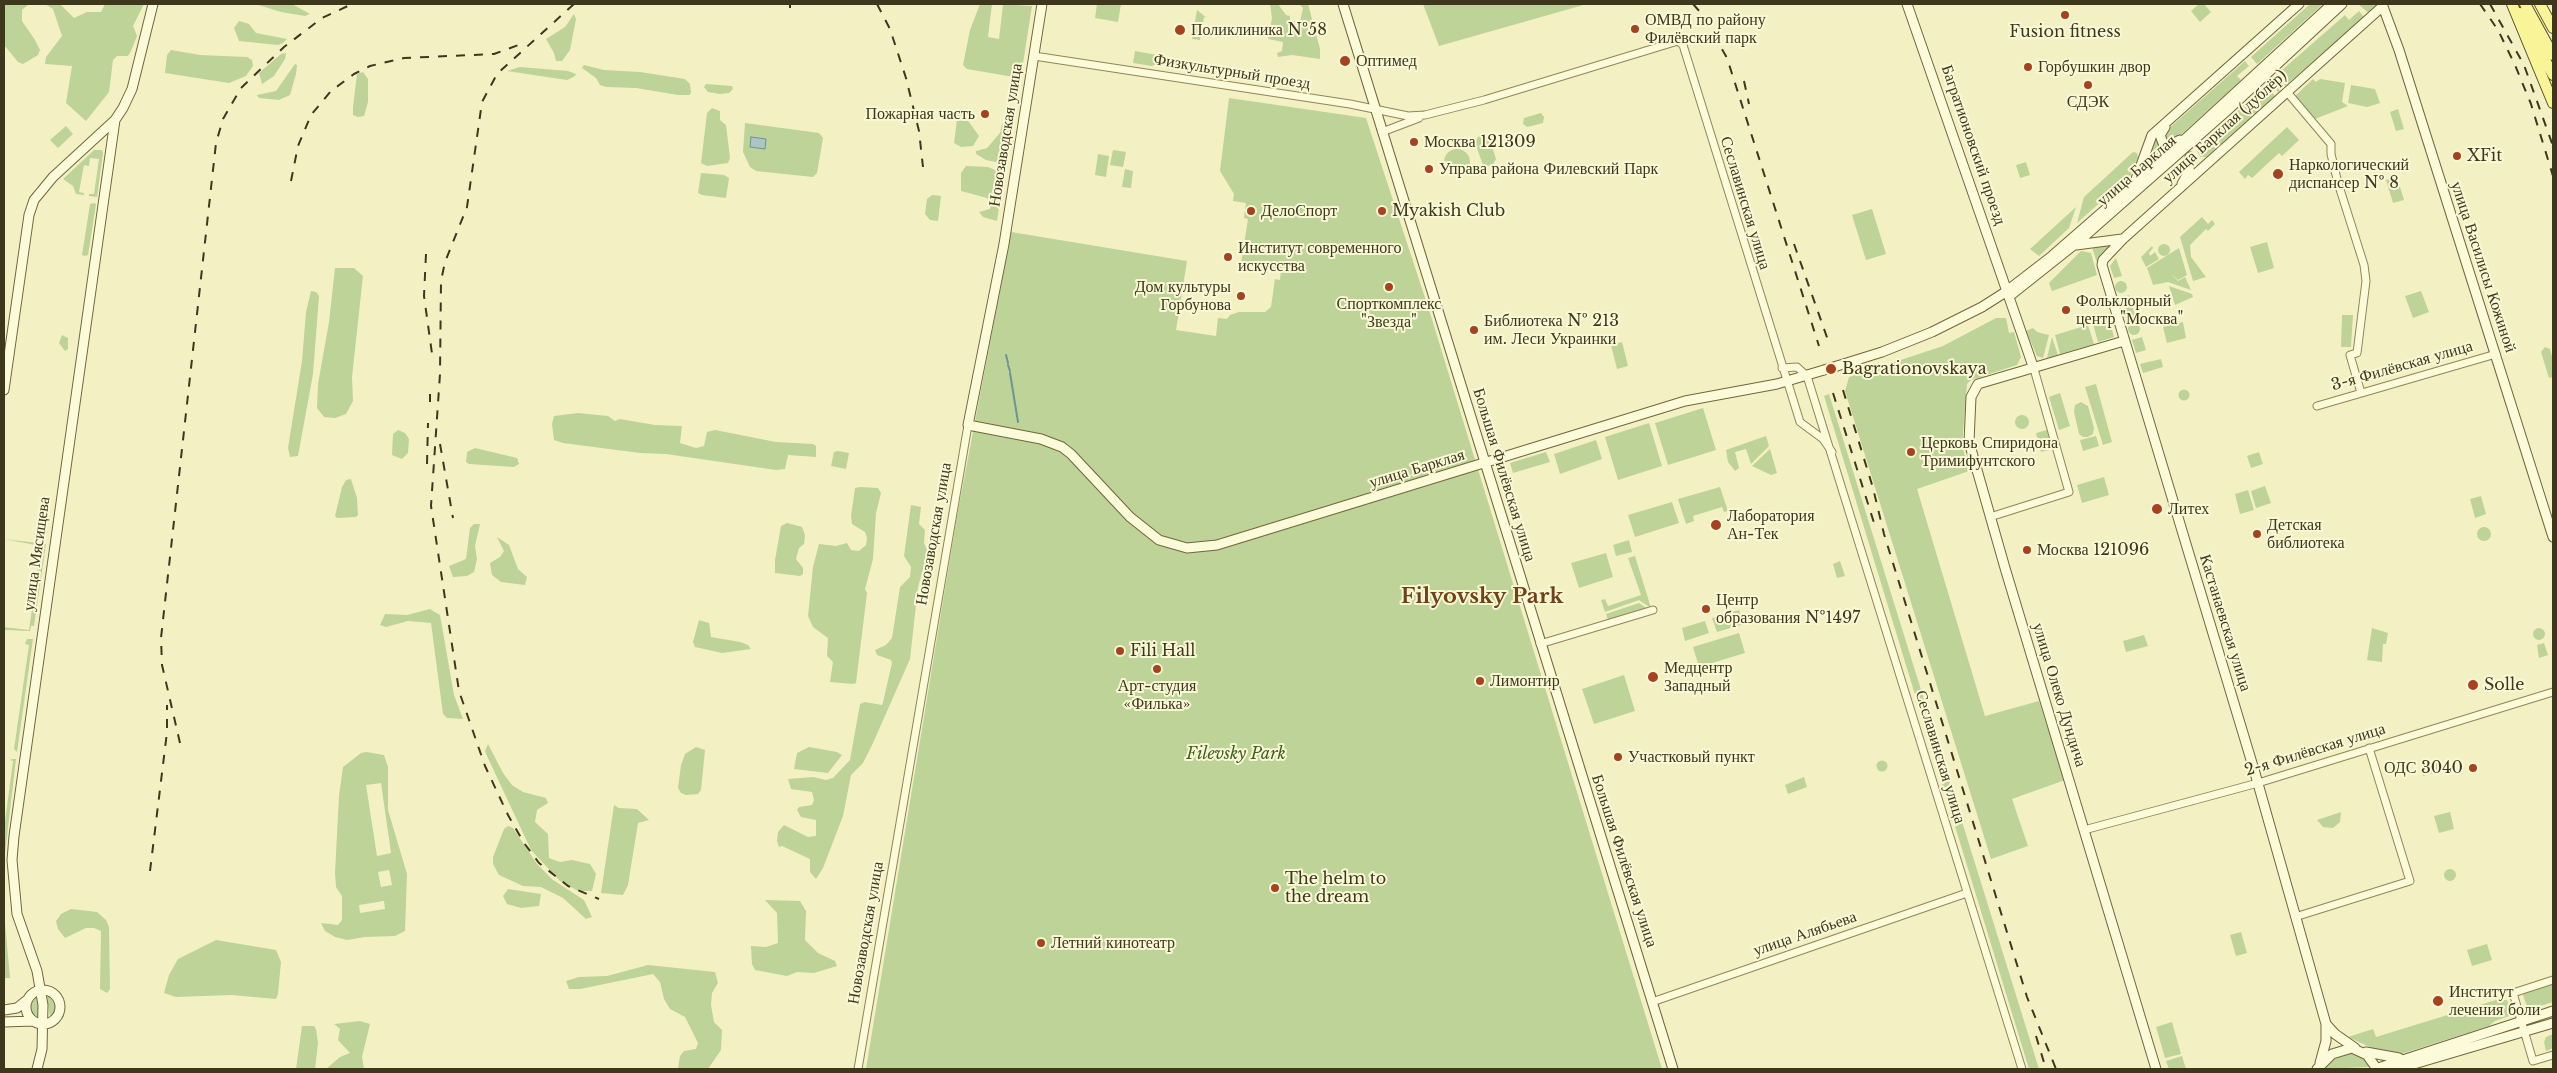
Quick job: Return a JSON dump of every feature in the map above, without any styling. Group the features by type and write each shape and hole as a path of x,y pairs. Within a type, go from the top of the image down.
{"main road":[{"path":"2513,4 2553,75"},
{"path":"2513,4 2553,102"},
{"path":"2525,4 2553,54"},
{"path":"2540,4 2553,28"}],"street":[{"path":"4,390 29,215 34,200 53,177 114,120 123,108 132,89 153,4"},
{"name":"Новозаводская улица","path":"858,1069 968,425 1004,244 1042,4"},
{"name":"Большая Филёвская улица","path":"1343,4 1673,1069"},
{"name":"Багратионовский проезд","path":"1907,4 2009,293"},
{"name":"улица Барклая (дублёр)","path":"2126,190 2140,172 2152,135 2299,4"},
{"name":"улица Барклая","path":"2009,293 2338,4"},
{"name":"улица Барклая","path":"968,425 1041,439 1062,447 1144,530 1159,540 1194,549 1233,541 1685,401 1807,376 1888,350 1932,332 2009,293 2075,245 2192,142 2338,4"},
{"name":"улица Барклая (дублёр)","path":"2123,239 2184,186 2382,5"},
{"name":"улица Василисы Кожиной","path":"2382,5 2399,50 2553,538"},
{"name":"Физкультурный проезд","path":"1382,132 1425,116 1484,100 1671,42 1678,42 1683,45"},
{"name":"Сеславинская улица","path":"1683,45 1800,422 1823,439 1832,452"},
{"name":"Физкультурный проезд","path":"1034,56 1398,115 1425,116"},
{"path":"2287,92 2331,144 2331,154 2338,183 2364,266 2366,281 2356,353 2350,355 2361,393"},
{"name":"улица Мясищева","path":"37,1069 42,1050 44,1024 41,989 17,914 12,860 114,120"},
{"name":"улица Барклая (дублёр)","path":"2168,122 2160,135 2165,144 2172,145 2194,132"},
{"path":"2170,197 2186,177 2192,142"},
{"path":"2190,157 2196,162 2210,162"},
{"path":"2075,245 2123,239"},
{"name":"Кастанаевская улица","path":"2123,239 2103,260 2102,266 2258,783 2326,1024 2326,1042 2318,1067"},
{"path":"1990,516 2069,492 2034,368 2009,293"},
{"name":"улица Олеко Дундича","path":"2124,341 1978,384 1973,390 1970,445 2156,1069"},
{"name":"3-я Филёвская улица","path":"2317,406 2496,354"},
{"path":"1782,368 1797,367 1807,376"},
{"name":"Сеславинская улица","path":"1807,376 2022,1069"},
{"path":"1540,644 1653,610"},
{"name":"2-я Филёвская улица","path":"2084,830 2258,783 2553,692"},
{"path":"2295,916 2410,881 2369,748"},
{"name":"улица Алябьева","path":"1652,1002 1967,893"},
{"path":"2553,980 2513,993 2533,1060 2553,1055"},
{"path":"4,1010 17,1008 31,994 41,989 52,991 61,1005 55,1019 44,1024 33,1021 4,1022"},
{"path":"27,1000 26,1011 33,1021"},
{"path":"2397,1069 2521,1021 2553,1011"},
{"path":"2326,1024 2335,1034 2372,1059 2376,1069 2406,1064 2553,1023"},
{"name":"Кастанаевская улица","path":"2318,1067 2337,1052 2347,1048 2359,1050"},
{"path":"2359,1050 2406,1064"}],"green space":[{"path":"4,4 29,4 22,10 22,21 40,50 38,55 23,64 18,62 4,45"},
{"path":"45,4 60,4 74,18 87,12 101,12 105,4 144,4 133,26 137,36 131,51 128,56 117,56 113,60 109,92 86,121 66,103 72,66 45,64 46,57 62,36 53,9"},
{"path":"255,4 292,4 310,14 305,16 281,12"},
{"path":"980,4 992,4 988,37 999,39 1003,5 998,4 1032,6 1021,76 1008,76 967,69 963,65 970,30"},
{"path":"1097,4 1121,4 1118,22 1095,18"},
{"path":"1270,4 1278,4 1286,15 1290,16 1290,20 1300,22 1303,8 1299,4 1308,4 1320,49 1320,59 1292,55 1278,57 1277,53 1282,51 1283,42 1268,39 1272,18"},
{"path":"1423,4 1587,4 1439,46"},
{"path":"2199,4 2204,4 2211,12 2200,22 2191,11"},
{"path":"2310,4 2323,4 2257,64 2251,57"},
{"path":"2358,4 2377,4 2371,15"},
{"path":"1197,10 1207,18 1204,17 1200,40 1192,39"},
{"path":"2359,11 2364,17 2278,92 2270,84 2282,73 2281,71 2345,15 2349,20"},
{"path":"574,14 576,19 570,50 562,61 556,61 546,39 565,27"},
{"path":"239,21 249,24 256,33 287,39 278,45 239,41 234,28"},
{"path":"171,50 200,55 247,57 252,60 253,66 246,76 229,83 165,73 167,55"},
{"path":"1135,51 1157,55 1162,61 1152,66 1133,63"},
{"path":"286,53 285,59 274,76 262,84 259,73 281,54"},
{"path":"2245,61 2249,66 2237,76 2241,80 2175,140 2167,140 2165,136 2167,130"},
{"path":"295,64 297,65 296,74 290,95 279,100 259,98 257,95 276,91"},
{"path":"584,65 604,70 640,72 685,79 690,84 691,92 690,95 678,95 636,88 606,87 600,85 596,78 582,68"},
{"path":"520,67 568,71 576,74 567,80 507,71"},
{"path":"363,72 368,79 368,102 364,116 358,117 353,115 353,107 357,74"},
{"path":"2313,79 2316,82 2320,79 2345,83 2342,102 2348,106 2315,119 2295,96"},
{"path":"706,84 732,86 733,89 729,93 708,92 704,87"},
{"path":"2266,85 2275,96 2206,157 2200,157 2196,148"},
{"path":"2351,85 2375,89 2380,103 2367,107 2348,103"},
{"name":"Filevsky Park","path":"1229,98 1366,118 1430,313 1662,1069 866,1069 957,516 1011,232 1187,261 1176,330 1216,336 1218,318 1227,319 1230,315 1239,312 1265,312 1271,307 1275,279 1280,280 1281,270 1241,263 1248,219 1244,218 1246,203 1233,201 1234,194 1220,171"},
{"path":"712,108 720,111 720,120 726,125 730,158 728,163 707,166 701,163 707,113"},
{"path":"2398,109 2404,129 2396,131 2390,112"},
{"path":"958,112 969,122 979,136 973,146 961,147 954,143"},
{"path":"1541,113 1544,117 1543,123 1527,127 1523,124 1524,118"},
{"path":"745,123 819,133 823,138 817,173 813,177 756,171 750,167 743,152"},
{"path":"1002,124 1011,125 1012,127 1006,161 1001,163 986,160 976,154 976,151 987,148 1000,133"},
{"path":"66,126 73,134 58,148 50,140"},
{"path":"2287,127 2299,140 2282,156 2279,153 2252,178 2248,175 2245,179 2239,172"},
{"path":"1483,135 1489,137 1496,159 1493,164 1488,166 1483,165 1475,143 1478,137"},
{"path":"2155,137 2168,148 2144,170 2151,144"},
{"path":"1457,149 1466,153 1470,162 1466,171 1457,175 1448,171 1444,162 1448,153"},
{"path":"94,150 102,150 103,153 97,197 89,196 89,194 94,194 99,159 90,158 89,166 84,165 79,192 84,193 84,195 76,194 73,186 63,179"},
{"path":"1113,150 1126,152 1123,167 1110,165"},
{"path":"2133,152 2137,153 2138,157 2131,175 2077,223 2084,197"},
{"path":"1098,154 1109,156 1106,177 1095,175"},
{"path":"2026,162 2030,175 2020,178 2016,165"},
{"path":"966,166 988,167 1004,174 997,221 983,217 979,212 990,209 990,203 987,198 961,191 961,173"},
{"path":"1125,169 1133,171 1131,188 1122,187"},
{"path":"701,173 724,175 729,178 726,198 698,193"},
{"path":"2397,177 2404,200 2393,203 2386,180"},
{"path":"932,195 941,196 938,221 930,220 925,214 927,199"},
{"path":"90,204 96,204 88,255 85,256 82,255"},
{"path":"2076,207 2069,228 2039,256 2030,249"},
{"path":"1872,209 1886,254 1866,260 1852,215"},
{"path":"2202,217 2208,224 2212,220 2215,224 2208,231 2206,229 2190,245 2191,257 2206,277 2193,281 2180,237"},
{"path":"2267,242 2274,268 2258,273 2250,247"},
{"path":"2162,244 2166,244 2170,250 2166,256 2162,256 2158,252 2158,248"},
{"path":"2114,245 2099,263 2097,263 2092,247"},
{"path":"2152,246 2153,248 2149,253 2150,256 2155,252 2159,259 2146,267 2141,257"},
{"path":"2179,248 2187,275 2178,280 2171,274 2178,281 2185,277 2191,290 2168,282 2153,285 2147,268"},
{"path":"2081,251 2091,253 2097,275 2052,291 2049,283"},
{"path":"2116,258 2122,276 2114,278 2110,266"},
{"path":"335,268 354,268 363,276 352,377 353,401 346,414 335,418 324,417 317,408 318,384 329,322"},
{"path":"2119,281 2123,281 2127,287 2123,293 2119,293 2115,289 2115,285"},
{"path":"2169,286 2192,294 2193,297 2175,305"},
{"path":"311,291 316,292 319,296 313,374 298,456 290,457 288,448 302,361 306,312"},
{"path":"2421,291 2429,312 2413,318 2405,296"},
{"path":"2129,295 2136,319 2127,322 2120,298"},
{"path":"2342,315 2353,315 2351,347 2341,347"},
{"path":"1996,318 2006,318 2009,333 2014,332 2021,357 2017,365 1971,380 1967,384 1962,445 1969,471 1917,489 1985,716 2039,701 2065,780 2012,799 2028,846 1991,859 1845,391 1849,377 1943,346"},
{"path":"2109,319 2114,337 2098,342 2093,324"},
{"path":"2183,322 2186,338 2167,343 2163,327"},
{"path":"2134,323 2140,329 2134,335 2128,329"},
{"path":"2088,325 2094,344 2060,354 2055,335"},
{"path":"2033,328 2037,332 2049,335 2043,358 2037,356 2026,331"},
{"path":"62,335 68,338 68,349 65,351 59,343"},
{"path":"2052,337 2058,355 2047,358"},
{"path":"2142,337 2146,350 2136,353 2132,340"},
{"path":"1622,342 1628,366 1617,369 1611,345"},
{"path":"2545,347 2550,349 2553,360 2553,377 2549,378 2541,352"},
{"path":"2161,359 2163,367 2143,373 2140,364"},
{"path":"2096,384 2112,442 2103,445 2085,387"},
{"path":"2184,389 2190,395 2184,401 2178,395"},
{"path":"2060,393 2070,426 2059,430 2049,397"},
{"path":"1829,394 2039,1069 2029,1069 1824,396"},
{"path":"2081,402 2088,406 2094,428 2093,434 2088,437 2083,437 2079,434 2074,412 2075,405"},
{"path":"1703,408 1716,450 1668,465 1655,423"},
{"path":"578,413 608,416 615,421 620,419 655,425 682,426 680,443 696,448 704,446 707,432 715,430 776,442 813,444 816,446 816,457 788,455 785,469 776,470 666,454 640,453 563,443 554,440 552,424 554,416"},
{"path":"2022,415 2027,417 2029,422 2027,427 2022,429 2017,427 2015,422 2017,417"},
{"path":"1649,423 1662,466 1618,480 1605,437"},
{"path":"398,430 405,433 409,439 408,453 402,459 392,455 393,434"},
{"path":"2047,430 2052,449 2041,452 2036,433"},
{"path":"1766,436 1769,446 1751,464 1746,449 1735,452 1739,468 1735,471 1728,462 1726,450"},
{"path":"2096,436 2099,446 2083,451 2080,440"},
{"path":"1596,440 1602,459 1560,474 1554,454"},
{"path":"475,448 517,458 519,464 514,467 469,464 466,462 467,452"},
{"path":"1770,449 1777,473 1771,475 1752,466"},
{"path":"834,452 849,453 846,469 831,466"},
{"path":"1546,452 1550,462 1513,473 1510,463"},
{"path":"2259,452 2263,464 2251,468 2247,456"},
{"path":"2104,477 2109,495 2082,503 2077,485"},
{"path":"351,479 357,498 358,515 356,517 337,518 335,516 342,487 346,480"},
{"path":"2265,486 2271,503 2256,508 2251,491"},
{"path":"1720,487 1728,511 1724,512 1722,507 1693,516 1694,521 1686,524 1678,499"},
{"path":"855,488 878,488 881,493 876,513 873,559 865,589 867,593 856,683 830,682 833,662 827,656 828,638 813,627 808,616 813,567 819,544 836,546 847,543 851,550 859,551 866,545 867,538 865,532 852,524 851,516"},
{"path":"2248,490 2254,510 2240,514 2235,494"},
{"path":"2481,496 2486,514 2475,518 2470,499"},
{"path":"1672,502 1679,523 1635,537 1628,515"},
{"path":"911,505 921,507 919,524 925,530 924,543 928,552 918,587 910,659 863,763 851,775 843,816 823,868 816,879 810,872 810,859 782,846 779,847 777,841 778,832 784,825 808,837 816,836 816,820 801,817 797,810 799,807 812,805 814,800 812,792 791,789 788,779 813,777 826,780 833,778 850,760 860,704 865,702 882,705 892,663 891,660 877,655 875,650 886,645 892,638 900,587 910,577 911,567 904,556"},
{"path":"787,523 802,527 805,535 804,544 799,548 796,559 803,568 803,574 800,576 775,573 775,560 781,526"},
{"path":"474,524 480,524 475,546 477,559 474,572 467,576 453,577 449,566 466,559 470,528"},
{"path":"2484,527 2489,529 2491,534 2489,539 2484,541 2479,539 2477,534 2479,529"},
{"path":"497,537 509,545 518,569 527,577 525,585 501,582 492,575 490,563 500,557 504,551"},
{"path":"4,539 46,544 34,626 31,626 30,631 4,630 4,627 29,630 41,546"},
{"path":"1629,540 1632,552 1616,556 1613,545"},
{"path":"1606,553 1613,577 1579,588 1571,563"},
{"path":"1635,556 1651,608 1639,600 1605,612 1601,600 1605,599 1608,606 1641,595 1628,558"},
{"path":"1840,561 1845,576 1837,578 1833,564"},
{"path":"1639,603 1648,609 1609,623 1606,614"},
{"path":"430,609 440,615 454,695 463,719 447,718 443,714 431,623 408,621 386,627 380,625 385,614 407,615"},
{"path":"1739,610 1744,624 1717,632 1712,618"},
{"path":"699,620 709,623 711,637 740,642 748,645 751,649 722,653 695,647 693,642"},
{"path":"1705,621 1709,633 1685,641 1682,628"},
{"path":"2372,628 2388,633 2386,644 2383,644 2382,662 2367,660"},
{"path":"2537,628 2541,628 2545,634 2541,640 2537,640 2533,636 2533,632"},
{"path":"1739,633 1745,653 1699,667 1693,647"},
{"path":"2144,635 2148,646 2126,652 2123,641"},
{"path":"27,639 33,639 17,752 14,749 29,645 25,644"},
{"path":"2544,643 2548,655 2539,658 2537,645"},
{"path":"1624,675 1635,711 1594,724 1582,689"},
{"path":"488,744 503,773 512,785 523,792 546,798 548,803 537,810 535,822 548,834 549,858 560,862 572,860 590,864 596,874 592,891 578,891 560,881 531,850 487,756 485,751"},
{"path":"696,747 705,750 701,790 698,794 686,795 681,793 678,788 681,765 685,754"},
{"path":"809,747 837,752 842,755 828,773 794,769 797,753"},
{"path":"361,753 384,755 388,767 388,810 407,874 405,931 395,936 347,940 335,937 325,931 321,923 338,925 342,920 342,896 336,887 335,873 339,796 343,767","holes":["381,783 391,853 377,856 366,785","389,870 392,885 381,887 378,872","384,901 385,909 360,913 359,905"]},
{"path":"16,759 4,862 4,829 13,761 10,760"},
{"path":"1882,760 1888,766 1882,772 1876,766"},
{"path":"2440,762 2442,770 2423,776 2421,768"},
{"path":"1804,777 1807,787 1788,794 1785,785"},
{"path":"614,805 619,808 637,809 649,820 638,823 628,885 623,895 601,893"},
{"path":"2341,812 2340,822 2333,828 2323,827 2317,820"},
{"path":"2450,812 2454,829 2439,833 2434,816"},
{"path":"508,826 513,828 537,864 553,880 584,900 592,917 586,919 563,898 541,887 523,886 499,875 493,864 493,857 504,829"},
{"path":"2452,869 2455,870 2455,880 2448,881 2445,880 2444,873 2445,870"},
{"path":"508,889 541,894 539,906 521,908 507,904 503,896"},
{"path":"765,900 800,901 806,911 805,940 818,953 835,961 837,966 814,973 797,972 787,976 755,970 752,964 751,946 766,947 778,943 777,913"},
{"path":"71,909 97,912 106,920 109,927 110,989 107,993 100,989 101,931 94,928 86,928 65,938 58,929 56,921 61,914"},
{"path":"5,923 10,978 4,978"},
{"path":"2241,932 2247,953 2236,956 2230,935"},
{"path":"216,940 276,950 281,962 276,999 231,995 176,997 164,993 169,975 178,959"},
{"path":"2487,944 2492,960 2472,966 2467,950"},
{"path":"648,965 715,972 718,983 712,993 711,1005 714,1022 722,1030 721,1050 708,1069 678,1069 680,1056 684,1051 696,1049 698,1043 685,1017 670,1009 664,999 660,982 653,974 580,989 569,989 566,981 579,977 607,976"},
{"path":"2553,983 2553,1002 2528,1010 2522,992"},
{"path":"47,993 54,997 57,1005 56,1013 50,1019"},
{"path":"36,995 38,1020 33,1016 29,1006"},
{"path":"2496,1000 2507,1000 2512,1015 2495,1021 2489,1026 2398,1055 2383,1053 2348,1037 2373,1029 2376,1037"},
{"path":"360,1021 370,1024 362,1057 364,1069 326,1069 340,1057 350,1053 338,1040 340,1029 334,1024"},
{"path":"2172,1022 2181,1054 2165,1058 2156,1027"},
{"path":"302,1026 314,1026 316,1029 318,1043 315,1069 296,1069"},
{"path":"2553,1034 2553,1048 2546,1051 2544,1042 2546,1037"},
{"path":"2349,1053 2362,1057 2369,1067 2323,1069 2333,1060"},
{"path":"2182,1056 2186,1069 2169,1069 2166,1061"}],"water":[{"path":"751,137 766,139 765,149 750,147"}],"waterway":[{"path":"1006,355 1008,363"},
{"path":"1008,365 1010,371"},
{"path":"1010,373 1018,422"}],"railway":[{"path":"180,743 162,665 161,638 216,143 223,119 241,88 284,47 322,18 352,4"},
{"path":"574,4 497,74 482,102 467,207 445,262 441,281 440,374 431,506 459,691 485,766 508,815 524,843 539,863 568,886 599,899"},
{"path":"877,4 890,29 906,78 919,131 923,167"},
{"path":"1693,4 1701,13 1727,58 1819,346"},
{"path":"2480,4 2498,30 2515,65 2531,104 2553,176"},
{"path":"2490,4 2524,65 2553,146"},
{"path":"291,181 298,146 311,115 331,91 354,74 370,66 404,58 494,54 524,43"},
{"path":"1744,81 1749,104"},
{"path":"1794,244 1829,343"},
{"path":"426,254 424,296 433,361"},
{"path":"1843,390 1873,488 1884,534 2027,997 2056,1069"},
{"path":"1833,393 1875,526"},
{"path":"430,394 430,402"},
{"path":"427,464 428,423"},
{"path":"440,444 453,518"},
{"path":"150,871 167,732 167,705"},
{"path":"2036,1036 2046,1069"}],"place":[{"name":"Fusion fitness","path":"2065,15"},
{"name":"ОМВД по району Филёвский парк","path":"1635,29"},
{"name":"Поликлиника №58","path":"1180,30"},
{"name":"Оптимед","path":"1345,61"},
{"name":"Горбушкин двор","path":"2028,67"},
{"name":"СДЭК","path":"2088,85"},
{"name":"Пожарная часть","path":"985,114"},
{"name":"Москва 121309","path":"1414,142"},
{"name":"XFit","path":"2457,156"},
{"name":"Управа района Филевский Парк","path":"1429,169"},
{"name":"Наркологический диспансер № 8","path":"2278,174"},
{"name":"ДелоСпорт","path":"1251,211"},
{"name":"Myakish Club","path":"1382,211"},
{"name":"Институт современного искусства","path":"1228,257"},
{"name":"Спорткомплекс \"Звезда\"","path":"1389,287"},
{"name":"Дом культуры Горбунова","path":"1241,296"},
{"name":"Фольклорный центр \"Москва\"","path":"2066,310"},
{"name":"Библиотека № 213 им. Леси Украинки","path":"1474,330"},
{"name":"Bagrationovskaya","path":"1831,369"},
{"name":"Церковь Спиридона Тримифунтского","path":"1911,452"},
{"name":"Литех","path":"2157,509"},
{"name":"Лаборатория Ан-Тек","path":"1716,525"},
{"name":"Детская библиотека","path":"2257,534"},
{"name":"Москва 121096","path":"2027,550"},
{"name":"Центр образования №1497","path":"1706,609"},
{"name":"Fili Hall","path":"1120,651"},
{"name":"Арт-студия «Филька»","path":"1157,669"},
{"name":"Медцентр Западный","path":"1653,677"},
{"name":"Лимонтир","path":"1480,681"},
{"name":"Solle","path":"2473,685"},
{"name":"Участковый пункт","path":"1618,757"},
{"name":"ОДС 3040","path":"2473,768"},
{"name":"The helm to the dream","path":"1275,888"},
{"name":"Летний кинотеатр","path":"1041,943"},
{"name":"Институт лечения боли","path":"2438,1001"}],"district":[{"name":"Filyovsky Park","path":"1482,597"}]}
